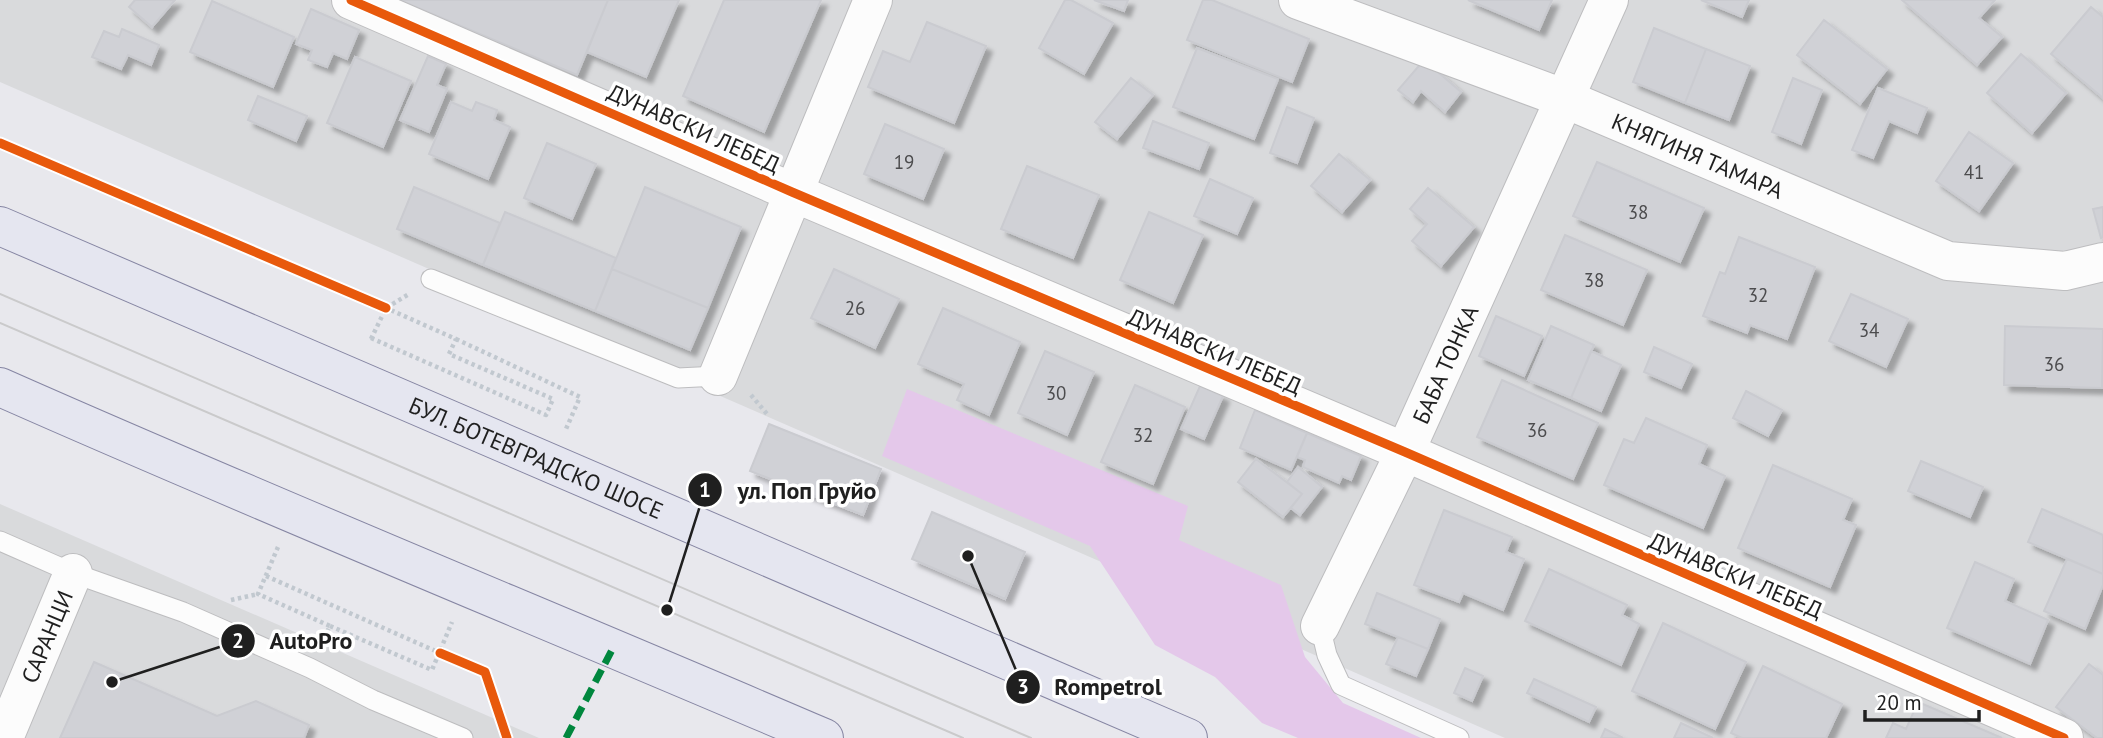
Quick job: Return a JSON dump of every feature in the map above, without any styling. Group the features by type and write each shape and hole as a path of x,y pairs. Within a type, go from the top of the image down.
{"main road":[{"name":"БУЛ. БОТЕВГРАДСКО ШОСЕ","path":"0,226 1188,738"},
{"path":"0,387 188,470 824,738"}],"street":[{"name":"ДУНАВСКИ ЛЕБЕД","path":"351,0 2064,738"},
{"path":"718,376 873,0"},
{"name":"КНЯГИНЯ ТАМАРА","path":"1298,0 1563,98 1948,261 2065,271 2103,262"},
{"name":"БАБА ТОНКА","path":"1320,626 1405,452 1609,0"},
{"name":"САРАНЦИ","path":"4,738 73,573"}],"lane":[{"path":"431,279 678,378 718,376"},
{"path":"0,541 73,573 183,612 310,668 373,700 463,738"},
{"name":"БАБА ТОНКА","path":"1320,626 1326,655 1341,685 1459,738"}],"path":[{"path":"354,378 386,308 431,279"},
{"path":"373,303 580,397 550,463"},
{"path":"371,338 546,415 553,399 450,354 456,339"},
{"path":"292,514 258,594 432,670 467,587"},
{"path":"266,576 451,658"},
{"path":"310,668 330,626"}],"shaded area":[{"path":"0,0 2103,0 2103,738 1505,738 0,82"},
{"path":"907,389 1188,506 1179,540 1281,585 1305,657 1343,703 1421,738 1298,738 1262,723 1215,677 1155,645 1090,546 882,456"},
{"path":"0,504 539,738 0,738"}],"building":[{"path":"135,0 175,0 152,27 129,7"},
{"path":"399,0 608,0 577,75"},
{"path":"608,0 679,0 646,77 587,52"},
{"path":"724,0 821,0 764,132 683,96"},
{"path":"1065,0 1071,0 1113,23 1084,74 1039,48"},
{"path":"1094,0 1128,0 1124,11"},
{"path":"1203,0 1212,0 1309,39 1292,82 1187,40"},
{"path":"1468,0 1552,0 1539,30"},
{"path":"1701,0 1749,0 1742,17"},
{"path":"1902,0 1995,0 1979,18 2002,37 1977,65"},
{"path":"212,1 294,37 273,87 190,52"},
{"path":"2091,7 2103,17 2103,98 2051,54"},
{"path":"311,9 359,30 347,59 333,53 327,67 308,60 312,50 296,44"},
{"path":"1824,20 1887,69 1860,104 1797,55"},
{"path":"927,22 986,46 954,123 868,87 883,51 910,62"},
{"path":"1654,28 1706,49 1685,103 1633,82"},
{"path":"122,29 159,45 151,65 128,55 121,69 92,57 104,31 119,37"},
{"path":"1197,48 1278,79 1254,139 1173,107"},
{"path":"1706,49 1750,66 1729,120 1685,103"},
{"path":"2021,54 2066,93 2032,133 1987,93"},
{"path":"428,56 446,64 437,85 447,89 429,132 400,120"},
{"path":"355,57 411,81 383,147 327,123"},
{"path":"1424,60 1461,92 1445,112 1421,91 1413,102 1398,90"},
{"path":"1131,78 1153,95 1117,139 1095,122"},
{"path":"1793,78 1822,90 1801,144 1772,132"},
{"path":"1878,88 1927,108 1917,133 1889,121 1873,158 1852,150"},
{"path":"258,96 307,116 296,141 248,120"},
{"path":"451,102 472,111 476,102 497,110 494,120 510,127 488,179 429,154"},
{"path":"1287,107 1314,118 1297,163 1270,153"},
{"path":"1153,121 1209,143 1199,169 1143,148"},
{"path":"885,124 944,149 923,199 864,174"},
{"path":"1969,132 2013,163 1979,211 1936,181"},
{"path":"547,143 596,164 572,219 524,198"},
{"path":"1339,154 1370,180 1342,212 1311,186"},
{"path":"1597,162 1704,208 1680,262 1573,216"},
{"path":"1027,166 1099,195 1073,258 1001,229"},
{"path":"1210,179 1253,198 1237,234 1194,216"},
{"path":"414,187 500,223 483,265 397,229"},
{"path":"645,187 741,227 708,308 612,269"},
{"path":"1428,188 1474,227 1441,266 1412,241 1427,224 1410,209"},
{"path":"2103,207 2103,237 2101,238 2093,209"},
{"path":"505,212 616,258 595,311 483,265"},
{"path":"1149,212 1203,235 1173,303 1120,280"},
{"path":"1565,235 1647,270 1623,325 1541,290"},
{"path":"1739,237 1815,267 1787,339 1750,325 1747,333 1703,316 1720,272 1725,274"},
{"path":"612,269 708,308 690,350 595,311"},
{"path":"834,269 899,299 875,348 811,318"},
{"path":"1851,294 1908,319 1886,367 1829,341"},
{"path":"943,308 1020,342 989,415 957,400 964,384 918,364"},
{"path":"1496,316 1542,336 1524,376 1479,356"},
{"path":"1551,326 1594,345 1571,398 1528,380"},
{"path":"2005,326 2103,329 2102,388 2004,385"},
{"path":"1654,347 1692,364 1681,388 1644,372"},
{"path":"1045,351 1094,372 1067,435 1018,413"},
{"path":"1591,351 1621,365 1601,411 1571,398"},
{"path":"1502,380 1598,423 1573,479 1477,437"},
{"path":"1135,385 1185,407 1153,484 1101,462"},
{"path":"1200,386 1223,396 1204,439 1181,429"},
{"path":"1746,391 1782,410 1768,436 1733,418"},
{"path":"1255,410 1307,433 1291,470 1240,448"},
{"path":"1646,418 1707,445 1699,464 1725,476 1703,528 1604,485 1624,439 1634,443"},
{"path":"769,424 881,469 863,515 750,471"},
{"path":"1307,433 1361,456 1351,480 1342,476 1339,483 1303,467 1305,460 1297,457"},
{"path":"1256,459 1302,494 1283,517 1238,482"},
{"path":"1921,461 1983,487 1970,517 1908,491"},
{"path":"1773,465 1852,499 1843,520 1856,525 1830,587 1738,548"},
{"path":"1298,467 1322,487 1300,515 1291,508 1302,494 1287,482"},
{"path":"2042,509 2103,535 2103,574 2028,542"},
{"path":"1444,510 1512,537 1506,552 1524,559 1503,610 1463,593 1459,602 1414,585"},
{"path":"932,512 1025,552 1005,599 912,559"},
{"path":"2067,559 2103,574 2103,585 2085,629 2044,611"},
{"path":"1975,562 2014,579 2005,601 2048,620 2030,664 1947,628"},
{"path":"1549,569 1627,605 1622,615 1639,624 1621,665 1525,621"},
{"path":"1377,593 1440,619 1428,649 1365,624"},
{"path":"1663,623 1746,662 1715,729 1632,691"},
{"path":"1398,637 1428,649 1416,676 1386,664"},
{"path":"94,662 217,716 256,701 309,725 304,738 60,738"},
{"path":"2089,664 2103,675 2103,738 2097,738 2056,707"},
{"path":"1763,666 1842,704 1826,738 1742,738 1731,733"},
{"path":"1465,668 1483,676 1472,701 1454,693"},
{"path":"1534,679 1596,707 1589,722 1527,693"},
{"path":"1918,702 2002,738 1886,738 1893,723 1906,729"},
{"path":"1681,723 1713,738 1674,738"},
{"path":"1605,729 1623,738 1601,738"}],"tram line":[{"path":"0,294 1031,738"},
{"path":"0,323 963,738"}],"marked path":[{"path":"566,738 613,648"}],"cycle path":[{"path":"351,0 2064,738"},
{"path":"0,143 386,308"},
{"path":"440,653 485,672 507,738"}],"place":[{"name":"Rompetrol","path":"968,556"},
{"name":"ул. Поп Груйо","path":"667,610"},
{"name":"AutoPro","path":"112,682"}]}
